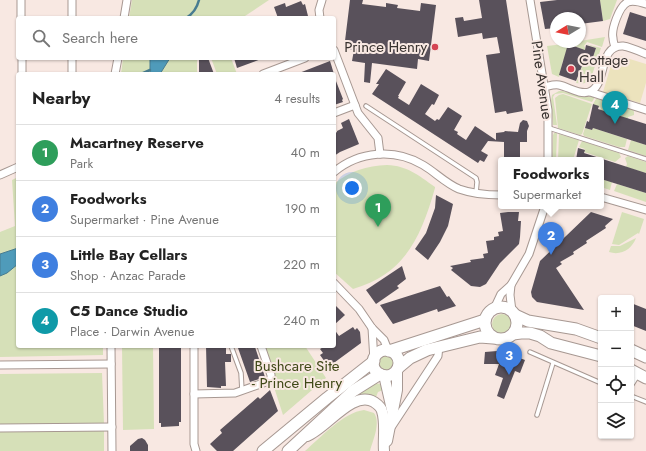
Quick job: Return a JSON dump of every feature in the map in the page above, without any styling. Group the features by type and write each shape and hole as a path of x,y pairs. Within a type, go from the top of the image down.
{"main road":[{"path":"494,338 486,330 485,320 488,313 494,309 504,307 528,321 576,329 598,337"},
{"path":"288,451 353,391 382,375 391,375 416,354 439,346 480,337 503,340 509,338 513,334 517,325 514,313"},
{"path":"264,451 374,361 379,353 485,320"},
{"path":"513,334 530,333 540,336 551,343 598,355"},
{"path":"389,350 398,357 399,363 397,369"},
{"path":"634,351 646,357"},
{"path":"374,361 375,369 382,375"}],"street":[{"path":"21,0 21,16"},
{"path":"72,0 72,16"},
{"path":"124,16 127,0"},
{"path":"320,16 319,10 322,0"},
{"name":"Pine Avenue","path":"530,0 548,110 548,157"},
{"path":"616,47 612,34 622,7 625,3 631,1 646,4"},
{"path":"590,92 598,84 608,54 616,47 626,47 646,54"},
{"path":"336,55 361,118 378,138 380,154"},
{"path":"22,60 22,72"},
{"path":"72,60 72,72"},
{"path":"116,72 118,60"},
{"path":"268,72 300,60"},
{"path":"544,87 558,85 582,93 590,92 646,110"},
{"path":"336,112 355,105"},
{"path":"336,170 343,165 370,155 395,155 415,161 452,185 476,194 498,195"},
{"path":"0,175 16,168"},
{"path":"604,198 646,210"},
{"path":"494,309 501,294 511,285 528,254 544,209"},
{"path":"336,285 359,308 372,328 384,340 389,350"},
{"path":"511,285 510,295 514,313"},
{"path":"372,328 374,361"},
{"path":"390,429 438,356 439,346"},
{"path":"111,348 112,451"},
{"path":"194,348 194,444 196,451"},
{"path":"194,394 233,393 254,388 271,380 271,375 262,348"},
{"path":"0,365 111,364"},
{"path":"384,451 390,429 397,390 397,369"},
{"path":"382,375 392,414"},
{"path":"302,438 318,431 345,407 358,400 366,400 375,403 382,411 384,451"},
{"path":"0,428 112,427"}],"lane":[{"path":"366,106 476,178 476,194"},
{"path":"549,128 646,159"},
{"path":"232,348 241,374 242,391"},
{"path":"530,352 553,364 598,382"},
{"path":"537,415 553,364"},
{"path":"634,397 646,402"}],"green space":[{"path":"132,0 269,0 245,16 129,16"},
{"path":"600,0 617,0 610,19 603,21"},
{"path":"605,37 602,47 587,42 586,43 586,40"},
{"path":"586,44 601,48 591,78 586,82 576,83 582,67 563,60 559,77 552,74 547,46 550,46 550,48 568,48 565,55 591,63 596,48"},
{"path":"123,60 197,60 197,72 121,72"},
{"path":"212,60 232,60 236,72 216,72"},
{"path":"559,91 583,97 595,97 592,102 563,93 555,94 553,97 557,125 553,125 552,95"},
{"path":"563,94 592,104 582,134 580,135 558,128 555,98"},
{"path":"598,98 633,109 634,115 628,117 628,119 600,110 601,108 593,104"},
{"path":"585,128 592,130 593,128 627,139 625,147 619,147 584,136 583,134"},
{"path":"554,133 557,133 556,157 552,157"},
{"path":"559,134 579,140 574,157 558,157"},
{"path":"631,140 646,145 646,156 628,150"},
{"path":"582,141 619,153 621,157 615,162 604,158 604,157 584,152 585,149 579,147"},
{"path":"628,156 646,162 646,173 626,167 627,164 625,158"},
{"path":"387,165 407,169 435,188 424,222 417,238 408,251 386,274 353,289 336,274 336,182 359,170"},
{"path":"16,178 16,348 103,348 103,355 0,357 0,232 15,226 12,180"},
{"path":"604,180 612,182 610,190 604,188"},
{"path":"617,184 646,193 646,202 614,191"},
{"path":"622,212 644,219 639,234 638,233 619,245 612,244"},
{"path":"636,238 626,251 618,253 609,252 611,246 620,246"},
{"path":"502,314 509,317 512,324 509,331 502,334 495,331 492,324 495,317"},
{"path":"122,348 153,348 154,429 123,430"},
{"name":"Bushcare Site - Prince Henry","path":"265,348 306,348 326,378 283,415 273,384 274,372"},
{"path":"386,353 393,356 396,363 393,370 386,373 379,370 376,363 379,356"},
{"path":"102,373 104,424 0,425 0,374"},
{"path":"375,383 380,384 383,390 378,392 376,397 354,399 358,393"},
{"path":"364,410 374,413 377,422 376,432 370,451 305,451 340,420 348,415"},
{"path":"0,430 104,430 104,451 0,451"}],"sand":[{"path":"620,56 646,64 646,83 640,103 603,92 612,62"}],"water":[{"path":"150,60 169,60 161,72 150,72"},
{"path":"16,249 16,266 7,273 0,276 0,254"}],"building":[{"path":"350,0 363,0 362,4 386,7 386,3 398,5 397,8 420,11 421,3 436,5 429,61 418,59 417,69 372,63 370,83 364,82 365,63 352,61 354,50 344,49"},
{"path":"479,0 506,0 523,111 507,114 506,111 495,113 486,55 500,53 497,37 483,39 482,33 458,37 455,18 463,17 464,21 482,18"},
{"path":"557,0 600,0 603,21 586,23 586,12 550,12 550,29 545,29 540,2"},
{"path":"301,1 303,5 305,4 308,16 277,16 274,7 285,3 286,7"},
{"path":"630,12 646,17 646,41 623,34"},
{"path":"586,45 596,48 591,63 584,61 576,81 559,75 567,48 579,48 585,50"},
{"path":"199,60 209,60 213,72 199,72"},
{"path":"235,60 258,60 237,68"},
{"path":"330,61 333,72 302,72"},
{"path":"386,69 406,82 398,98 409,105 421,84 439,95 434,105 432,104 425,114 435,121 437,119 439,120 448,107 462,116 454,130 466,140 475,126 496,140 496,133 505,131 518,132 520,123 523,120 527,121 529,126 527,131 527,142 520,142 520,157 504,157 504,142 488,141 481,151 488,155 484,162 480,160 478,163 372,94 379,84 376,84"},
{"path":"336,81 343,99 343,102 336,104"},
{"path":"593,104 599,106 598,109 646,124 646,145 593,128 592,130 585,128 587,121 589,122"},
{"path":"349,119 359,144 336,155 336,133 343,128 341,123"},
{"path":"578,148 585,150 584,153 596,157 576,157"},
{"path":"604,159 646,173 646,193 604,180"},
{"path":"436,195 453,204 448,226 440,242 428,260 415,249 426,233 435,208"},
{"path":"519,212 518,221 521,221 519,244 500,263 486,284 480,287 471,286 451,270 453,268 450,266 471,262 470,260 484,258 483,254 488,253 486,241 494,240 494,237 499,236 498,232 503,231 500,213"},
{"path":"591,212 613,219 605,226 606,228 586,241 587,243 573,252 574,254 560,262 562,264 556,268 584,310 537,302 532,297 531,292 540,261"},
{"path":"402,266 406,279 397,286 399,288 376,304 366,290"},
{"path":"440,286 447,297 449,296 456,306 438,312 437,309 393,324 380,305"},
{"path":"634,304 646,309 646,331 634,326"},
{"path":"336,306 345,315 336,323"},
{"path":"353,327 355,330 357,328 360,332 361,343 331,365 327,361 325,362 320,355 323,353 320,349 336,348 336,332 339,336"},
{"path":"159,348 181,348 181,422 179,422 179,426 161,427 161,423 159,423"},
{"path":"206,348 226,348 226,354 231,354 231,362 225,362 226,386 221,386 221,388 207,387"},
{"path":"238,348 255,348 265,377 250,382"},
{"path":"497,351 525,360 520,373 515,371 504,399 497,396 503,378 495,375 499,364 484,364 485,352"},
{"path":"270,390 278,411 233,451 217,451 210,444 222,433 220,430 258,397 260,399"},
{"path":"142,438 148,445 148,451 130,451 130,446 138,439"}],"waterway":[{"path":"189,16 197,6 199,0"},
{"path":"146,72 150,70"}],"place":[{"name":"Prince Henry","path":"435,47"},
{"name":"Cottage Hall","path":"571,69"},
{"name":"C5 Dance Studio","path":"615,124"},
{"name":"Macartney Reserve","path":"378,227"},
{"name":"Foodworks","path":"551,255"},
{"name":"Little Bay Cellars","path":"509,375"}]}
